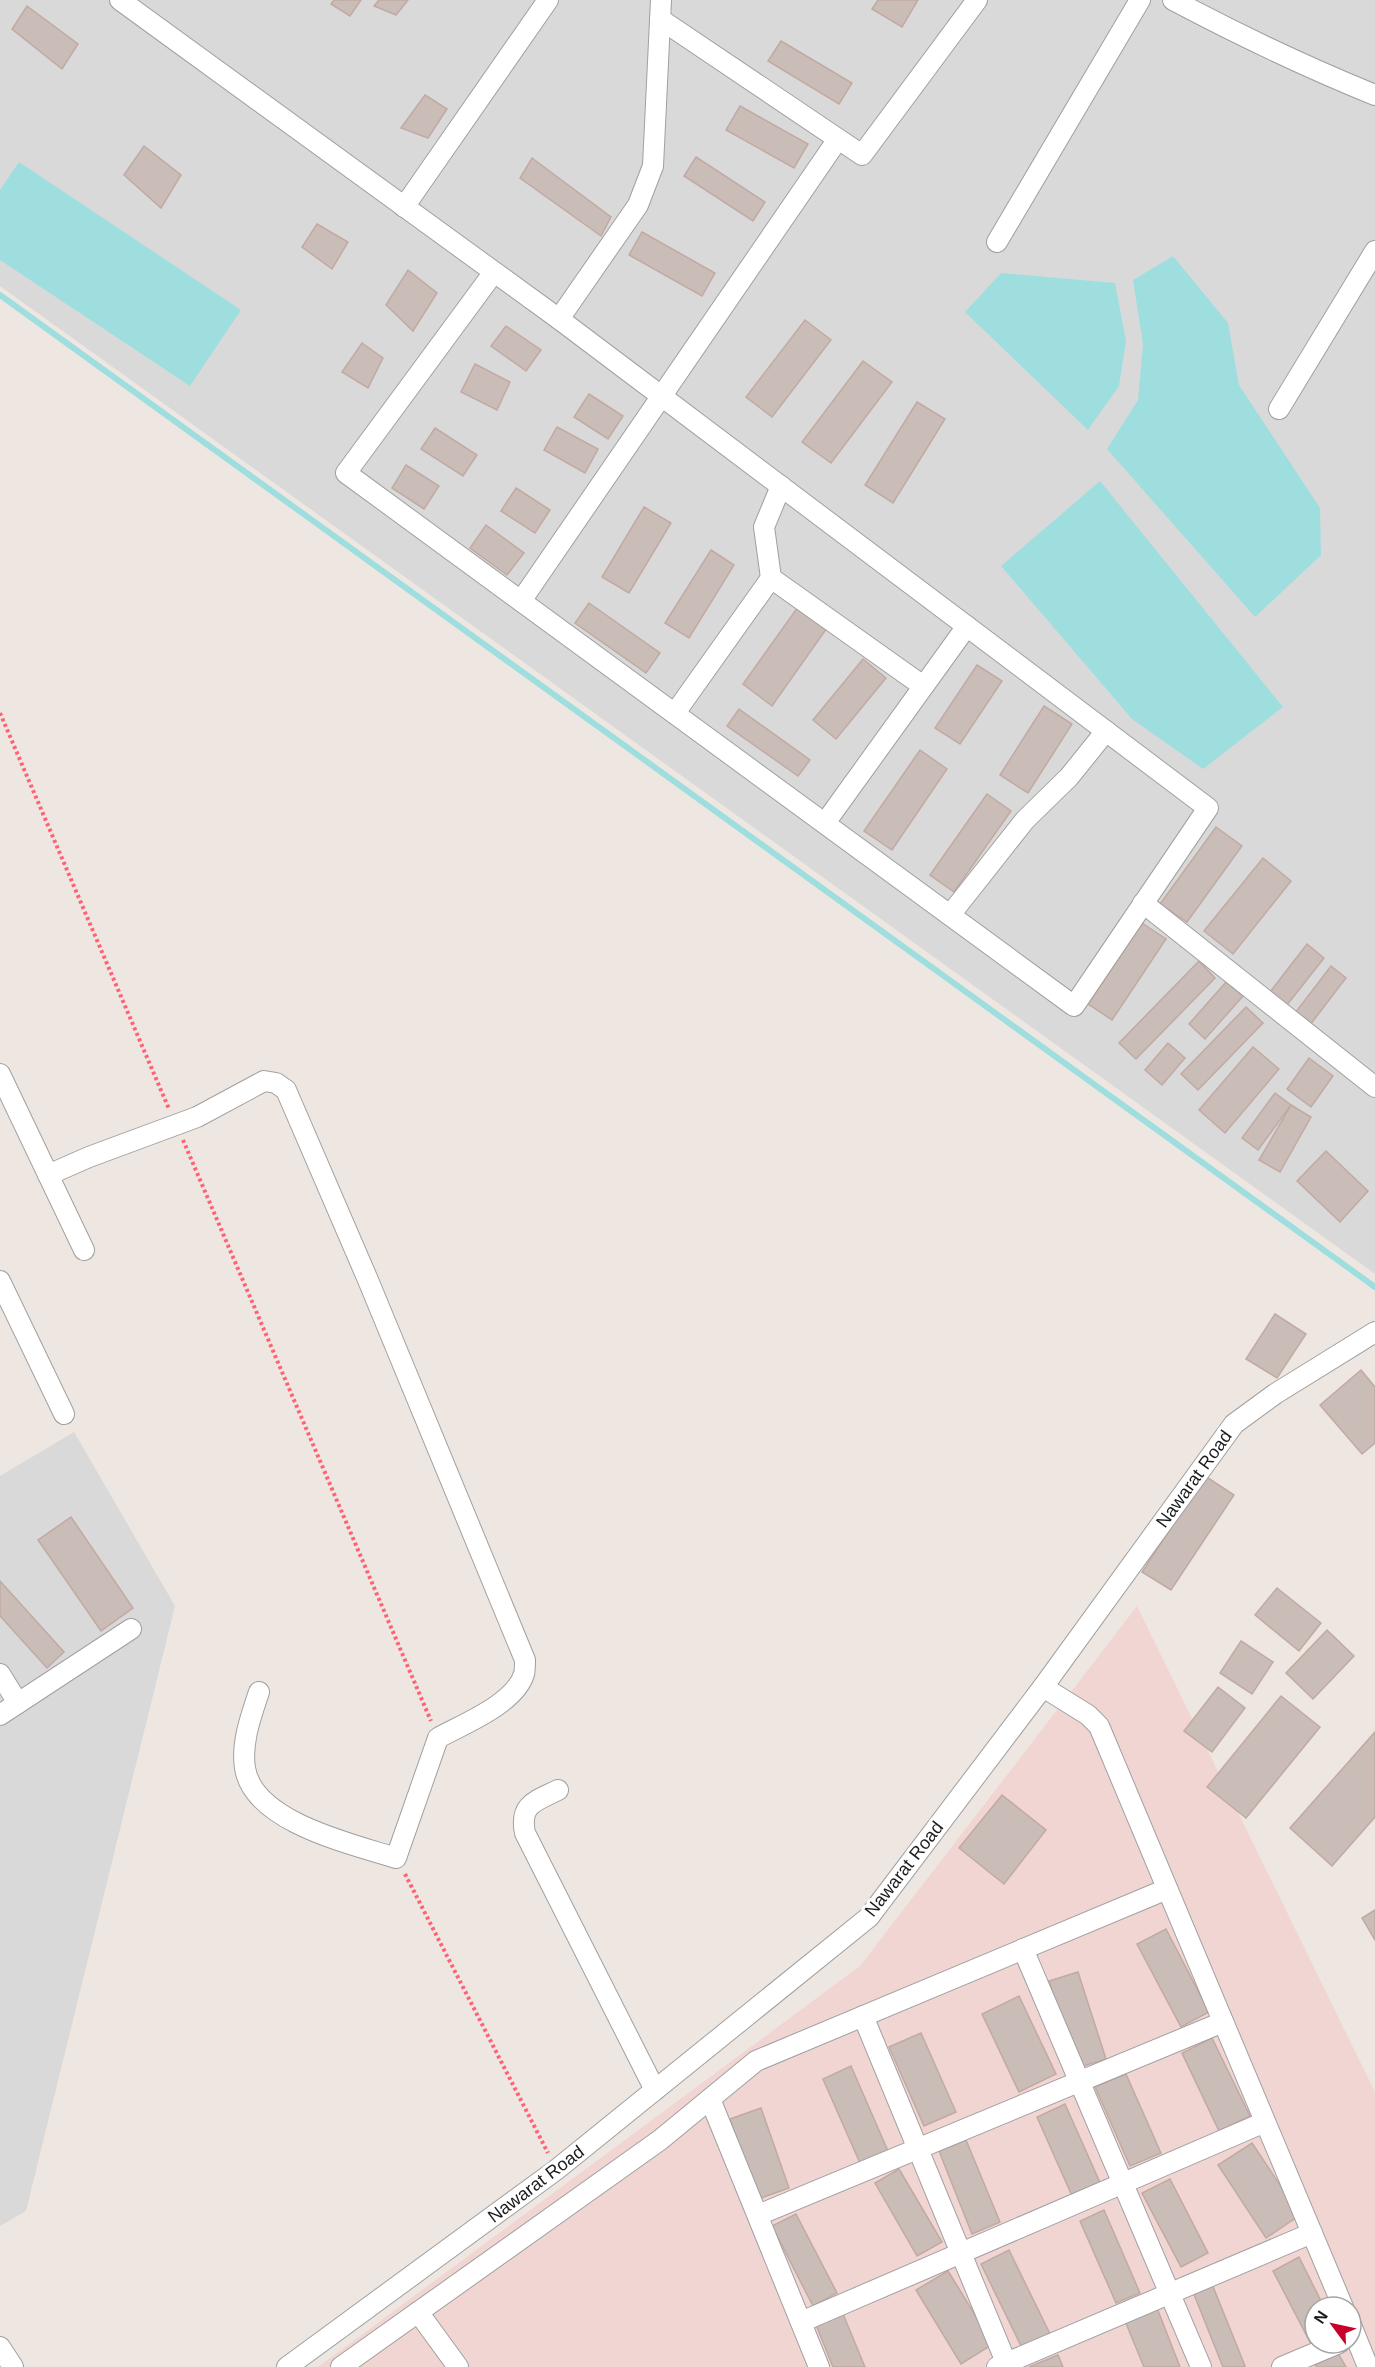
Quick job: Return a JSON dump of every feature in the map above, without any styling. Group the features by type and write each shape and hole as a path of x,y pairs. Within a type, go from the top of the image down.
{"street":[{"path":"404,207 548,0"},
{"path":"660,9 862,155 977,0"},
{"path":"997,242 1140,0"},
{"path":"1173,0 1229,30 1375,95"},
{"path":"130,3 559,319 1208,808 1074,1006 346,473 494,272"},
{"path":"559,319 638,205 653,166 660,9"},
{"path":"521,601 660,395 838,139"},
{"path":"1279,409 1375,251"},
{"path":"675,713 771,578 764,528 781,486"},
{"path":"771,578 923,686"},
{"path":"825,823 967,626"},
{"path":"950,915 1025,820 1069,777 1106,731"},
{"path":"1143,903 1375,1087"},
{"path":"0,1074 84,1250"},
{"path":"48,1175 205,1113 264,1081 276,1083 286,1090 360,1259 525,1660 524,1674 509,1696 493,1708 438,1738 396,1858 297,1823 267,1805 251,1787 245,1768 245,1744 250,1716 259,1692"},
{"path":"0,1281 7,1319 64,1414"},
{"name":"Nawarat Road","path":"287,2367 556,2170 868,1917 1043,1687 1234,1424 1275,1394 1375,1332"},
{"path":"0,1714 131,1629"},
{"path":"0,1674 18,1703"},
{"path":"1043,1687 1088,1715 1099,1726 1338,2295"},
{"path":"558,1790 532,1803 525,1812 523,1822 525,1833 655,2090"},
{"path":"341,2367 660,2140 756,2061 1167,1889"},
{"path":"1023,1949 1201,2367"},
{"path":"863,2016 961,2253 1004,2366 1312,2232"},
{"path":"758,2215 1223,2022"},
{"path":"710,2099 819,2367"},
{"path":"801,2322 1265,2122"},
{"path":"418,2312 458,2367"},
{"path":"0,2347 13,2367"},
{"path":"1282,2367 1308,2355"}],"path":[{"path":"0,713 438,1738"},
{"path":"396,1858 556,2170"}],"shaded area":[{"path":"0,0 1375,0 1375,1274 0,286"},
{"path":"74,1432 175,1606 26,2211 0,2226 0,1476"},
{"path":"1137,1606 1375,2092 1375,2367 318,2367 860,1966"}],"water":[{"path":"19,162 241,310 190,386 0,260 0,190"},
{"path":"1173,256 1228,323 1239,385 1320,508 1321,555 1255,617 1107,449 1138,400 1143,344 1133,280"},
{"path":"1001,273 1115,283 1126,341 1119,386 1088,430 965,312"},
{"path":"1100,481 1283,707 1203,769 1132,719 1001,566"}],"building":[{"path":"334,0 361,0 350,16 331,4"},
{"path":"379,0 408,0 396,15 374,6"},
{"path":"878,0 918,0 902,27 872,9"},
{"path":"27,6 78,44 62,69 12,29"},
{"path":"781,41 852,83 839,104 768,61"},
{"path":"425,95 447,109 428,138 401,128"},
{"path":"740,106 808,144 794,168 726,130"},
{"path":"144,146 181,175 161,208 124,175"},
{"path":"696,157 765,202 753,221 684,176"},
{"path":"532,158 611,217 601,236 520,178"},
{"path":"317,224 348,242 332,269 302,247"},
{"path":"642,232 715,273 702,296 629,255"},
{"path":"408,270 437,293 413,331 386,305"},
{"path":"805,320 831,340 772,417 746,397"},
{"path":"506,326 541,350 526,371 491,346"},
{"path":"362,343 383,358 368,388 342,372"},
{"path":"863,361 892,382 831,463 802,442"},
{"path":"475,364 510,382 497,410 461,392"},
{"path":"589,394 623,416 608,439 574,417"},
{"path":"917,402 945,419 893,503 865,485"},
{"path":"557,427 598,449 585,473 544,450"},
{"path":"435,428 477,455 463,476 421,449"},
{"path":"406,465 439,486 424,509 392,488"},
{"path":"516,488 550,510 535,533 501,511"},
{"path":"644,507 671,523 629,593 602,577"},
{"path":"486,525 524,553 507,575 470,548"},
{"path":"711,550 734,565 689,638 665,623"},
{"path":"589,603 660,653 646,673 575,623"},
{"path":"798,607 827,628 772,706 743,684"},
{"path":"863,659 886,678 836,739 813,720"},
{"path":"977,665 1002,681 960,744 935,728"},
{"path":"1044,706 1072,724 1028,793 1000,775"},
{"path":"739,709 810,760 798,776 727,726"},
{"path":"920,750 947,769 892,850 864,831"},
{"path":"987,794 1011,811 954,892 930,875"},
{"path":"1216,827 1242,846 1187,922 1160,904"},
{"path":"1263,858 1291,881 1233,954 1204,931"},
{"path":"1142,923 1166,939 1112,1020 1088,1004"},
{"path":"1307,944 1324,958 1287,1005 1270,992"},
{"path":"1199,961 1215,978 1136,1059 1119,1043"},
{"path":"1331,966 1346,978 1310,1025 1295,1013"},
{"path":"1226,982 1243,996 1205,1039 1189,1024"},
{"path":"1246,1007 1263,1023 1198,1090 1181,1074"},
{"path":"1168,1043 1185,1058 1162,1085 1145,1070"},
{"path":"1253,1047 1279,1069 1225,1133 1199,1110"},
{"path":"1309,1058 1333,1076 1311,1107 1287,1089"},
{"path":"1275,1093 1291,1105 1258,1150 1242,1138"},
{"path":"1291,1105 1311,1117 1280,1172 1259,1160"},
{"path":"1326,1151 1368,1191 1340,1222 1297,1181"},
{"path":"1275,1314 1306,1334 1277,1378 1246,1359"},
{"path":"1361,1370 1375,1387 1375,1443 1362,1454 1320,1405"},
{"path":"1205,1476 1234,1495 1171,1590 1142,1572"},
{"path":"71,1517 133,1608 101,1631 38,1540"},
{"path":"0,1581 64,1652 47,1668 0,1616"},
{"path":"1277,1588 1321,1623 1299,1651 1255,1615"},
{"path":"1327,1630 1354,1656 1313,1699 1286,1673"},
{"path":"1241,1641 1273,1662 1252,1694 1220,1673"},
{"path":"1218,1687 1245,1708 1212,1752 1184,1731"},
{"path":"1281,1696 1320,1727 1246,1818 1207,1787"},
{"path":"1375,1732 1375,1817 1332,1866 1290,1828"},
{"path":"1002,1795 1046,1830 1004,1884 959,1848"},
{"path":"1375,1910 1375,1940 1362,1918"},
{"path":"1166,1929 1209,2012 1181,2027 1137,1944"},
{"path":"1078,1972 1106,2059 1077,2068 1049,1981"},
{"path":"1019,1996 1056,2074 1019,2092 982,2014"},
{"path":"921,2033 956,2112 924,2126 889,2047"},
{"path":"1212,2038 1250,2116 1219,2131 1182,2053"},
{"path":"851,2066 888,2151 860,2163 823,2079"},
{"path":"1126,2074 1161,2153 1130,2166 1095,2087"},
{"path":"1065,2104 1101,2185 1073,2198 1037,2117"},
{"path":"761,2108 789,2188 758,2199 730,2119"},
{"path":"966,2140 1000,2222 972,2234 939,2151"},
{"path":"1252,2143 1300,2215 1266,2238 1218,2165"},
{"path":"899,2169 942,2242 917,2256 875,2183"},
{"path":"1170,2179 1208,2253 1181,2267 1142,2193"},
{"path":"1104,2210 1140,2293 1116,2303 1080,2221"},
{"path":"796,2214 837,2293 813,2306 772,2226"},
{"path":"1009,2250 1051,2336 1023,2350 981,2264"},
{"path":"1299,2257 1318,2295 1303,2295 1303,2329 1273,2271"},
{"path":"948,2271 993,2344 961,2364 916,2290"},
{"path":"1212,2284 1245,2366 1223,2367 1193,2292"},
{"path":"1157,2308 1180,2367 1144,2367 1125,2321"},
{"path":"843,2314 865,2367 833,2367 816,2325"},
{"path":"1058,2355 1063,2367 1029,2367"},
{"path":"1334,2355 1339,2355 1346,2367 1317,2367 1315,2365"}],"waterway":[{"path":"0,295 1375,1287"}]}
